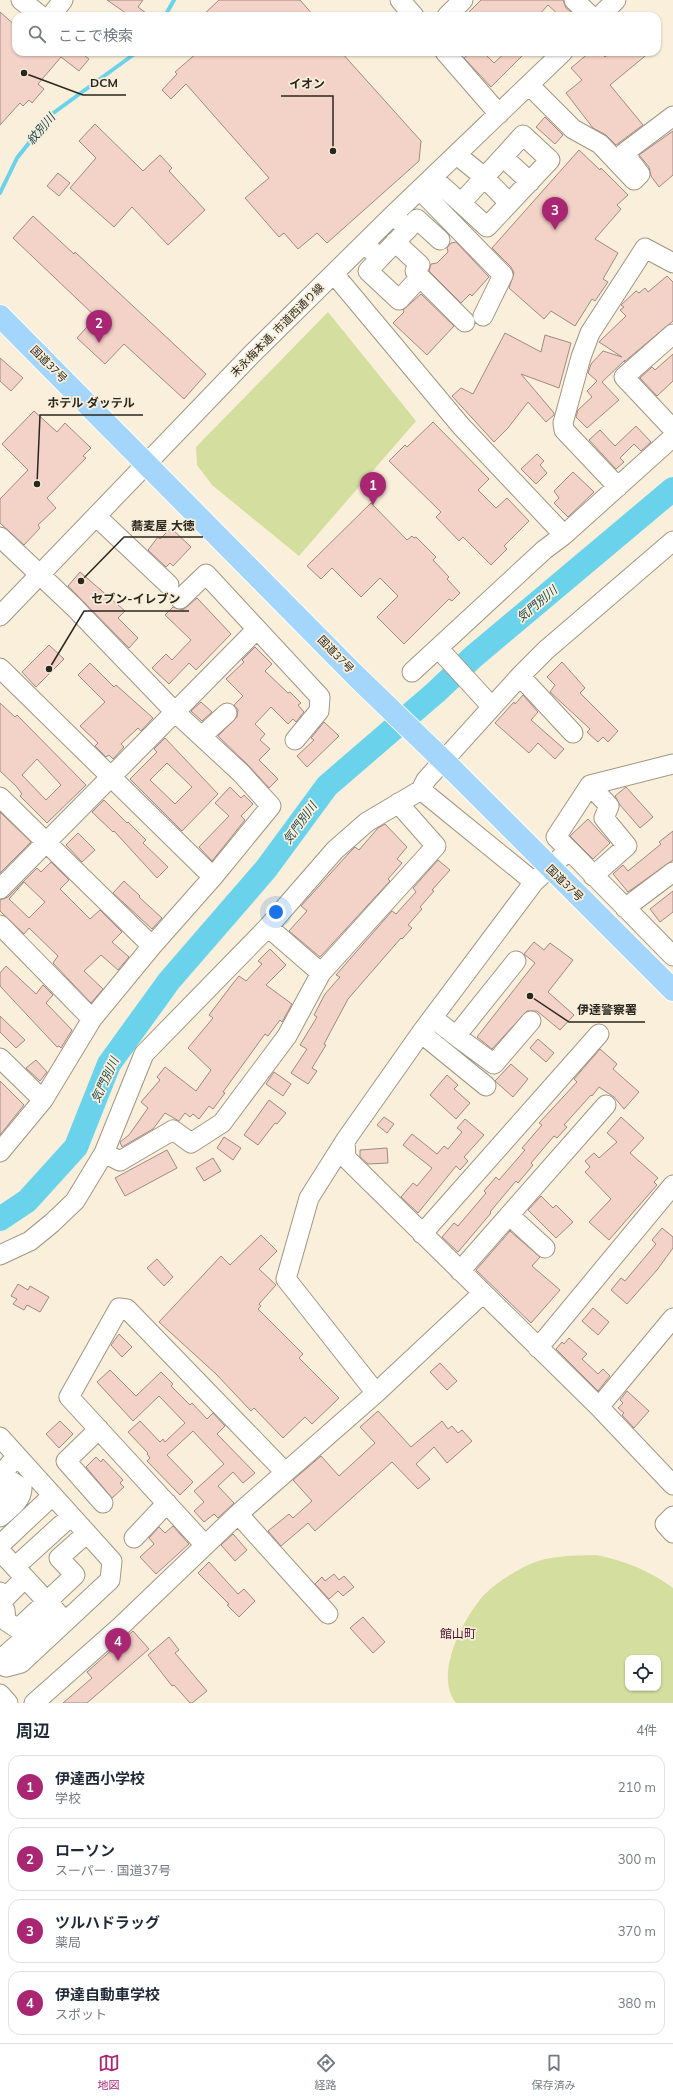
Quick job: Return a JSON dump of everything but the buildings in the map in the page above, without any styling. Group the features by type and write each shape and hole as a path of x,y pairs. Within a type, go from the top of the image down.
{"highway":[{"name":"国道37号","path":"0,316 357,677 453,770 541,875 673,990"}],"street":[{"path":"21,0 36,12"},
{"path":"54,12 63,0"},
{"path":"450,12 462,0"},
{"path":"574,0 587,12"},
{"path":"604,12 616,0"},
{"path":"448,56 499,114"},
{"name":"末永梅本通, 市道西通り線","path":"0,616 41,576 148,464 164,444 240,366 393,215 559,56"},
{"path":"529,85 573,128 600,144 634,180 640,174 624,153 673,116"},
{"path":"426,184 461,203 487,228 550,160 524,135 461,203"},
{"path":"457,155 484,178 509,203"},
{"path":"503,157 530,182"},
{"path":"426,184 503,275 483,316"},
{"path":"393,215 402,235 420,265 415,271 465,322"},
{"path":"420,277 399,300 368,271 417,219 440,240"},
{"path":"364,244 380,258"},
{"path":"618,487 564,430 564,423 581,358 590,332 645,248 673,263"},
{"path":"334,274 461,426 564,535"},
{"path":"673,334 624,377 673,429"},
{"path":"412,672 442,652 544,550 564,535 673,437"},
{"path":"97,517 175,592 206,574 320,697 318,711 295,740"},
{"path":"0,537 74,607 175,712 241,773 271,806 213,877 152,946 92,1019 43,1100 0,1152"},
{"path":"0,1255 30,1241 52,1224 75,1201 104,1153 144,1054 268,927 335,850 367,822 398,802 421,790 426,780 489,705 546,650 673,540"},
{"path":"0,889 257,629"},
{"path":"442,652 489,705"},
{"path":"0,668 213,877"},
{"path":"520,676 573,733"},
{"path":"202,736 227,713"},
{"path":"673,764 590,785 556,837 673,956"},
{"path":"590,785 609,806 604,818 627,846 593,876"},
{"path":"421,790 541,875"},
{"path":"0,797 152,946"},
{"path":"104,1153 120,1161 173,1130 191,1143 222,1123 286,1036 321,973 436,846 398,802"},
{"path":"376,1393 286,1279 309,1198 344,1141 421,1033 541,875 569,850"},
{"path":"625,908 673,872"},
{"path":"0,925 92,1019"},
{"path":"268,927 321,973"},
{"path":"456,1036 516,960"},
{"path":"433,1018 494,1064 531,1021"},
{"path":"421,1033 486,1086"},
{"path":"422,1234 599,1034"},
{"path":"0,1058 43,1100"},
{"path":"460,1271 606,1105"},
{"path":"344,1141 346,1158 599,1407 673,1486"},
{"path":"538,1348 673,1185"},
{"path":"509,1215 544,1248"},
{"path":"34,1703 121,1626 238,1514 376,1393 483,1293"},
{"path":"206,1545 69,1397 119,1308 127,1309 286,1472"},
{"path":"599,1407 673,1318"},
{"path":"99,1429 66,1461 103,1503"},
{"path":"0,1604 5,1610 6,1621 15,1627 22,1625 56,1611 110,1580 112,1570 112,1561 17,1456 2,1442"},
{"path":"0,1517 19,1500 22,1493 22,1488 5,1478 7,1467 17,1456"},
{"path":"0,1486 3,1490 3,1495 0,1500"},
{"path":"0,1545 52,1496"},
{"path":"134,1538 167,1504"},
{"path":"238,1514 328,1614"},
{"path":"0,1592 5,1598 20,1573 70,1516"},
{"path":"673,1516 664,1524 673,1533"},
{"path":"0,1664 6,1667 21,1663 56,1611 75,1575 60,1558 87,1533"},
{"path":"0,1551 56,1611"},
{"path":"0,1660 56,1611"},
{"path":"0,1694 8,1703"}],"green space":[{"path":"328,312 416,421 299,556 212,485 197,465 196,447"},
{"path":"596,1555 616,1560 646,1571 673,1588 673,1703 456,1703 450,1691 448,1677 449,1662 460,1631 476,1605 484,1595 503,1579 532,1563 559,1557"}],"waterway":[{"name":"紋別川","path":"167,12 174,0"},
{"name":"紋別川","path":"0,193 17,158 52,114 132,56"},
{"name":"気門別川","path":"0,1219 27,1201 76,1147 109,1064 169,981 266,869 327,786 436,692 473,657 673,489"}],"place":[{"name":"DCM","path":"24,73"},
{"name":"イオン","path":"333,151"},
{"name":"ツルハドラッグ","path":"555,230"},
{"name":"ローソン","path":"99,343"},
{"name":"ホテル ダッテル","path":"37,484"},
{"name":"伊達西小学校","path":"373,505"},
{"name":"蕎麦屋 大徳","path":"81,581"},
{"name":"セブン-イレブン","path":"49,669"},
{"name":"伊達警察署","path":"530,996"},
{"name":"伊達自動車学校","path":"118,1661"}],"district":[{"name":"館山町","path":"458,1634"}]}
